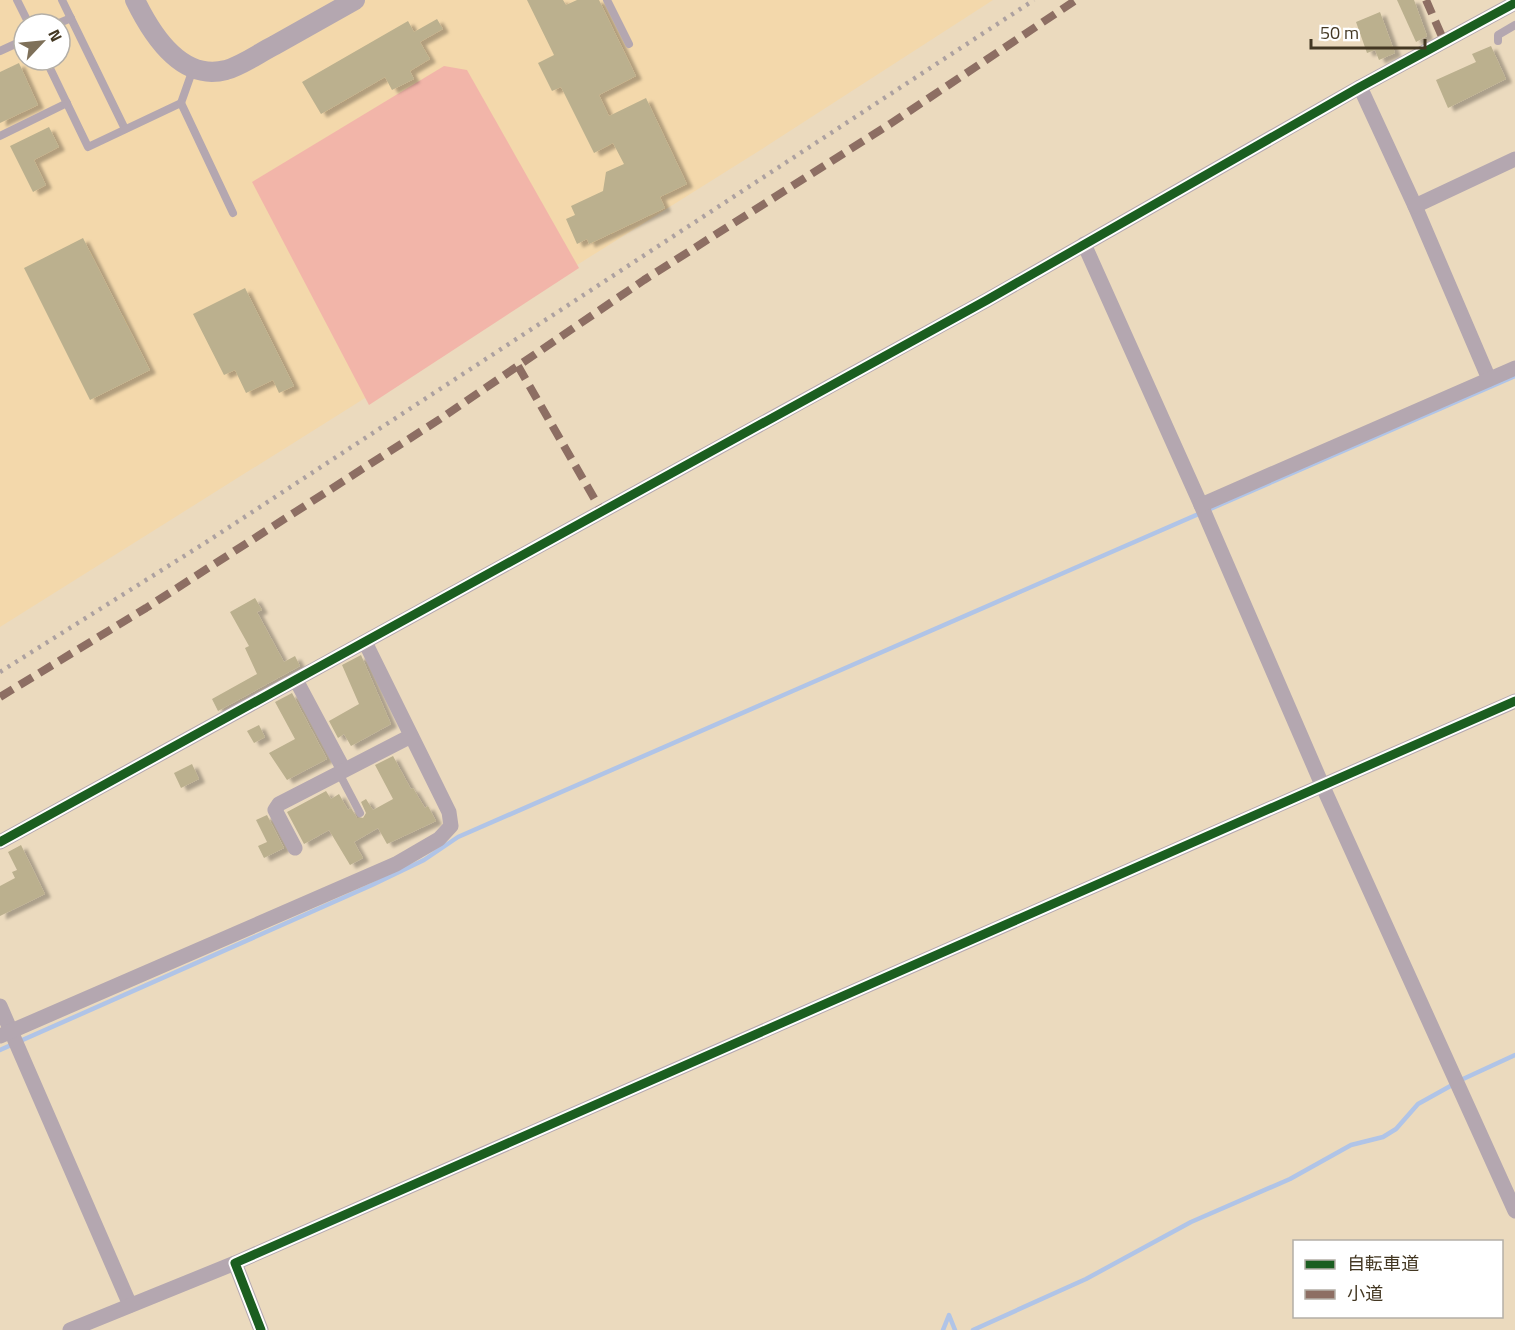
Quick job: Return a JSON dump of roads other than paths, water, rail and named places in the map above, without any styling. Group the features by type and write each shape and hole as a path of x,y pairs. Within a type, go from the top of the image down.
{"street":[{"path":"135,0 161,44 194,68 222,71 235,67 355,0"},
{"path":"0,842 1084,244 1360,87 1515,3"},
{"path":"1360,87 1415,206 1489,379"},
{"path":"1415,206 1515,159"},
{"path":"1084,244 1201,505 1323,787 1515,1211"},
{"path":"1201,505 1515,368"},
{"path":"6,1033 396,864 439,839 451,826 449,812 365,642"},
{"path":"296,680 341,772"},
{"path":"70,1330 234,1263 1515,701"},
{"path":"295,848 275,810 279,804 411,736"},
{"path":"0,1006 6,1033 130,1305"},
{"path":"234,1263 261,1330"}],"lane":[{"path":"607,0 629,44"},
{"path":"72,20 125,129"},
{"path":"1498,41 1498,35 1515,25"},
{"path":"52,72 88,147 181,103 194,68"},
{"path":"0,136 67,103"},
{"path":"181,103 233,213"},
{"path":"341,772 360,813"}],"waterway":[{"path":"0,1050 372,885 424,860 458,837 1515,376"},
{"path":"973,1330 1086,1279 1191,1222 1290,1179 1351,1145 1383,1137 1396,1129 1418,1104 1463,1079 1515,1055"},
{"path":"943,1330 949,1315 955,1330"}],"railway":[{"path":"0,672 208,541 1034,0"}]}
